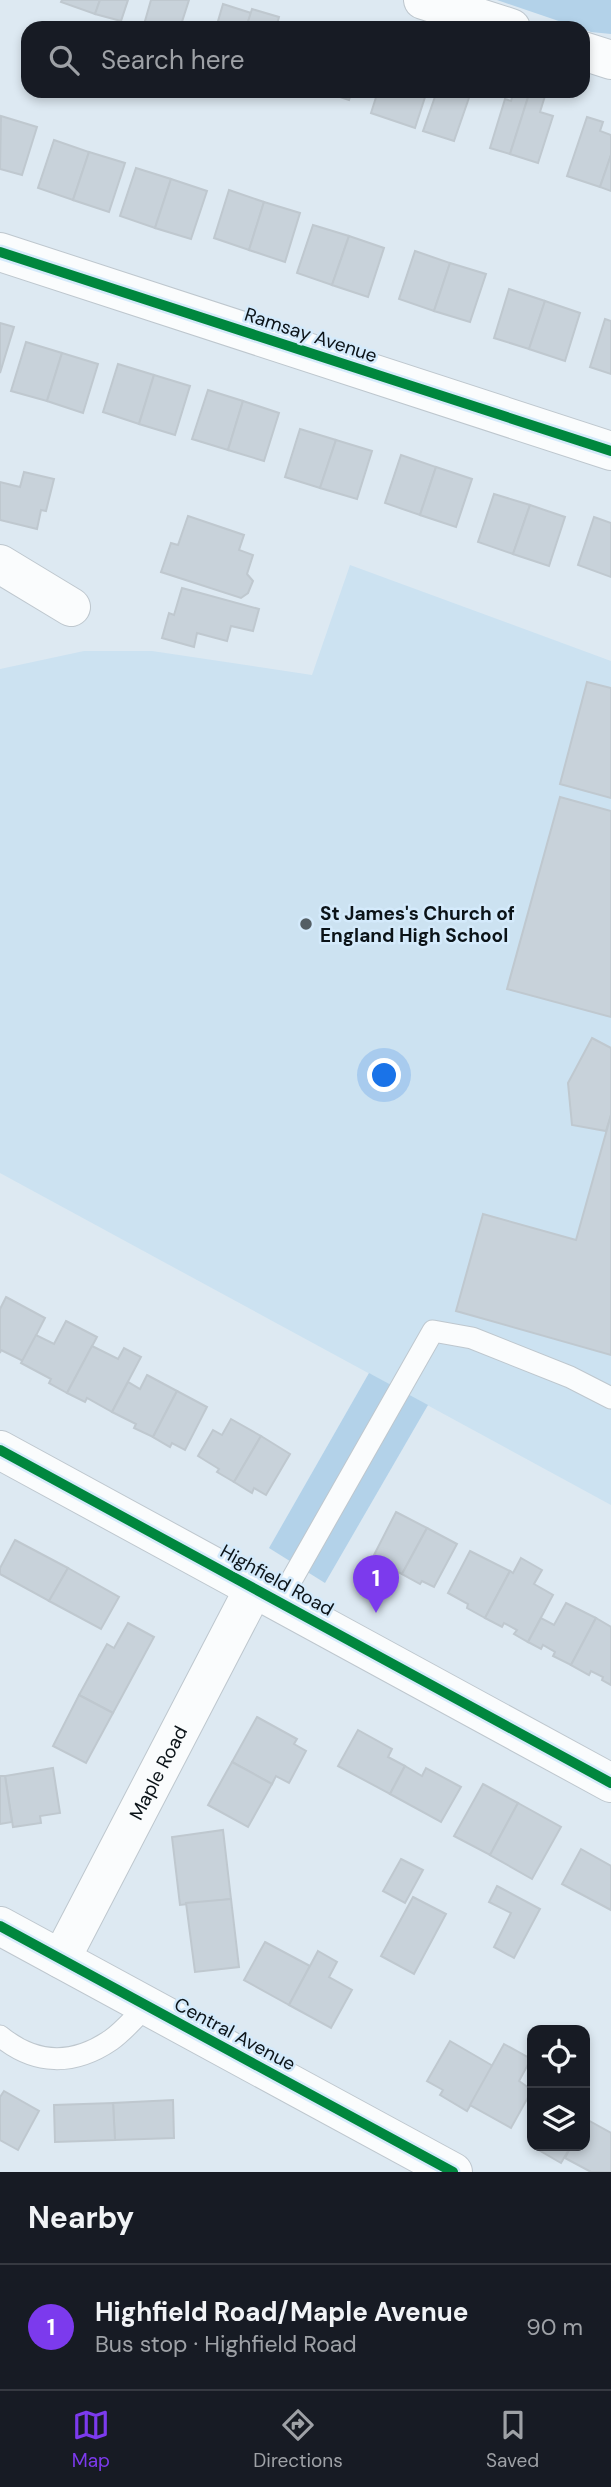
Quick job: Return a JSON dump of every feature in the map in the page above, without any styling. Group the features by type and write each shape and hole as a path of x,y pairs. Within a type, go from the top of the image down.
{"street":[{"path":"423,0 489,21"},
{"path":"590,53 611,60"},
{"name":"Ramsay Avenue","path":"0,252 611,451"},
{"path":"0,564 71,607"},
{"name":"Highfield Road","path":"0,1450 611,1783"},
{"name":"Maple Road","path":"61,1959 267,1595"},
{"name":"Central Avenue","path":"0,1926 446,2170"}],"lane":[{"path":"267,1595 433,1331 472,1338 570,1377 611,1398"},
{"path":"0,2036 12,2046 46,2059 78,2057 111,2040 147,2006"}],"shaded area":[{"path":"497,0 611,0 611,34 590,32 590,21 559,21"},
{"name":"St James's Church of England High School","path":"350,565 611,661 611,1505 0,1173 0,669 84,651 152,651 312,675"},
{"path":"369,1373 428,1405 325,1583 269,1548"}],"building":[{"path":"100,0 95,14 61,2"},
{"path":"100,0 128,0 121,21 95,14"},
{"path":"151,0 189,0 182,21 145,21"},
{"path":"223,4 251,13 248,21 218,21"},
{"path":"252,9 279,17 278,21 248,21"},
{"path":"376,98 425,98 415,128 371,113"},
{"path":"435,98 469,98 454,141 423,131"},
{"path":"512,98 528,98 510,154 490,148 505,99 511,101"},
{"path":"528,98 544,98 540,112 553,116 538,163 510,154"},
{"path":"1,116 37,127 22,175 0,169"},
{"path":"587,117 603,122 600,131 611,135 611,155 600,187 567,176"},
{"path":"54,140 89,152 73,200 38,188"},
{"path":"89,152 125,163 109,212 73,200"},
{"path":"611,155 611,191 600,187"},
{"path":"136,168 171,179 155,228 120,216"},
{"path":"171,179 207,191 191,239 155,228"},
{"path":"229,190 264,202 249,250 214,238"},
{"path":"264,202 300,213 285,262 249,250"},
{"path":"313,225 349,236 332,285 297,273"},
{"path":"349,236 384,248 368,297 332,285"},
{"path":"415,251 450,263 434,311 399,299"},
{"path":"450,263 486,274 470,322 434,311"},
{"path":"509,289 545,301 529,349 494,338"},
{"path":"545,301 580,313 565,361 529,349"},
{"path":"605,319 611,321 611,374 590,367"},
{"path":"0,323 14,327 0,373"},
{"path":"26,342 62,353 47,401 11,391"},
{"path":"62,353 98,364 83,413 47,401"},
{"path":"118,364 154,375 139,424 103,412"},
{"path":"154,375 190,386 175,435 139,424"},
{"path":"208,390 243,401 228,450 192,439"},
{"path":"243,401 279,413 264,461 228,450"},
{"path":"300,429 336,440 320,488 285,477"},
{"path":"336,440 372,451 357,499 320,488"},
{"path":"401,455 436,467 420,515 385,503"},
{"path":"436,467 472,479 456,527 420,515"},
{"path":"24,472 54,479 46,511 41,510 37,529 0,520 0,482 20,487"},
{"path":"494,494 530,505 513,554 478,542"},
{"path":"530,505 565,517 549,566 513,554"},
{"path":"188,516 244,535 239,550 253,555 247,574 253,581 248,593 241,598 161,572 171,543 178,545"},
{"path":"594,517 611,523 611,577 578,565"},
{"path":"182,588 259,609 253,631 231,626 227,641 197,633 194,647 162,638 169,613 174,615"},
{"path":"587,682 611,688 611,798 560,784"},
{"path":"560,797 611,811 611,1017 507,989"},
{"path":"592,1038 611,1048 611,1115 606,1131 572,1125 568,1083"},
{"path":"611,1115 611,1355 456,1311 483,1214 576,1240"},
{"path":"6,1297 45,1318 23,1361 1,1350 0,1353 0,1309"},
{"path":"66,1321 97,1337 67,1393 49,1383 51,1379 21,1363 36,1335 54,1344"},
{"path":"92,1346 118,1359 124,1348 141,1357 112,1412 87,1398 85,1402 67,1393"},
{"path":"147,1375 177,1391 153,1437 134,1428 136,1424 112,1412 128,1382 140,1389"},
{"path":"177,1391 207,1407 185,1450 172,1443 170,1447 153,1437"},
{"path":"231,1419 261,1436 234,1482 198,1456 213,1430 222,1435"},
{"path":"261,1436 290,1454 266,1495 254,1488 252,1493 234,1482"},
{"path":"396,1512 427,1528 402,1574 384,1565 386,1561 374,1555"},
{"path":"427,1528 457,1544 434,1587 422,1581 420,1584 402,1574"},
{"path":"15,1540 68,1568 49,1601 0,1574 0,1568"},
{"path":"470,1551 510,1571 485,1618 448,1593"},
{"path":"521,1558 542,1570 534,1584 553,1595 528,1642 514,1634 517,1630 504,1623 502,1627 485,1618 510,1571 513,1573"},
{"path":"68,1568 119,1597 101,1629 49,1601"},
{"path":"566,1603 596,1618 571,1665 553,1656 555,1652 543,1645 541,1649 528,1642 541,1618 554,1625"},
{"path":"596,1618 611,1627 611,1685 591,1671 589,1675 571,1665"},
{"path":"128,1623 154,1637 113,1713 79,1695 107,1644 114,1648"},
{"path":"79,1695 113,1713 86,1763 53,1746"},
{"path":"257,1717 297,1739 294,1744 306,1751 289,1783 276,1776 272,1784 232,1762"},
{"path":"358,1730 392,1749 388,1757 405,1766 390,1794 338,1766"},
{"path":"232,1762 272,1784 248,1827 208,1805"},
{"path":"405,1766 422,1776 426,1768 461,1787 441,1822 390,1794"},
{"path":"53,1768 60,1813 40,1816 41,1823 13,1827 5,1776"},
{"path":"0,1776 5,1776 12,1822 0,1824"},
{"path":"483,1784 518,1803 490,1855 454,1836"},
{"path":"518,1803 561,1827 532,1879 490,1855"},
{"path":"223,1830 231,1899 180,1905 172,1837"},
{"path":"581,1849 611,1866 611,1910 562,1884"},
{"path":"401,1859 423,1870 405,1903 383,1891"},
{"path":"497,1886 540,1909 514,1958 494,1947 511,1913 489,1902"},
{"path":"413,1897 446,1914 414,1974 381,1956"},
{"path":"231,1899 239,1967 195,1972 186,1903"},
{"path":"265,1942 310,1966 289,2005 244,1980"},
{"path":"318,1951 337,1962 329,1977 352,1990 331,2028 289,2005"},
{"path":"450,2041 493,2066 467,2111 440,2095 443,2090 427,2081"},
{"path":"504,2044 527,2057 527,2066 519,2081 527,2087 527,2099 511,2128 470,2105"},
{"path":"4,2091 39,2111 18,2150 0,2140 0,2097"},
{"path":"173,2100 174,2138 115,2140 113,2103"},
{"path":"113,2103 115,2140 55,2142 54,2105"},
{"path":"590,2121 611,2133 611,2172 591,2172 565,2158 568,2151 590,2151"},
{"path":"540,2151 568,2151 561,2163"}],"cycle path":[{"path":"0,252 611,451"},
{"path":"0,1450 611,1783"},
{"path":"0,1926 453,2172"}],"place":[{"name":"St James's Church of England High School","path":"306,924"},
{"name":"Highfield Road/Maple Avenue","path":"376,1613"}]}
